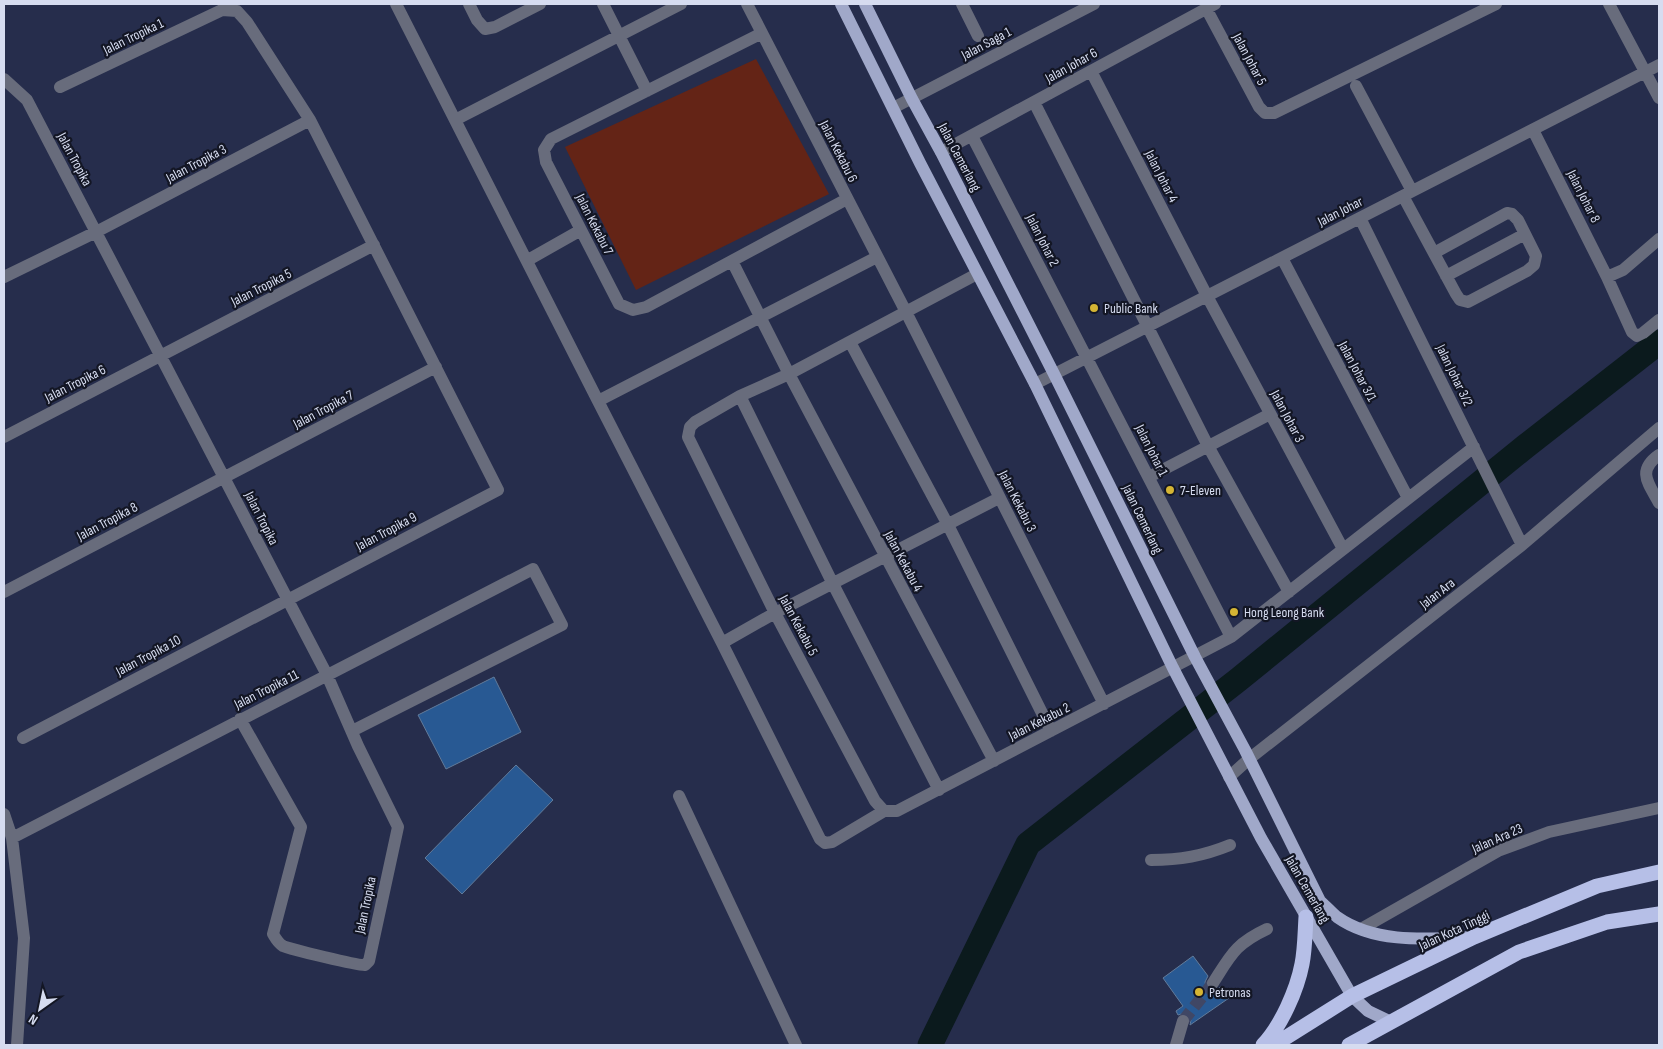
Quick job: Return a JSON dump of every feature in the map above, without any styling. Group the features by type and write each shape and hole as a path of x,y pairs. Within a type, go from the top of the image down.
{"highway":[{"name":"Jalan Kota Tinggi","path":"1274,1045 1352,996 1474,937 1597,886 1659,872"},
{"path":"1350,1045 1520,952 1607,922 1659,914"},
{"path":"1263,1045 1270,1039 1290,1002 1302,964 1306,917"}],"main road":[{"name":"Jalan Cemerlang","path":"841,4 976,274 1035,384 1173,668 1230,777 1306,917 1352,996 1368,1011 1391,1022"},
{"name":"Jalan Cemerlang","path":"864,4 1054,374 1198,663 1247,754 1320,901 1338,917 1361,930 1395,937 1474,937"}],"street":[{"name":"Jalan Kekabu 2","path":"396,4 528,260 820,839 825,843 832,842 890,811 939,790 1173,668 1198,663"},
{"path":"469,4 477,20 485,29 495,27 539,4"},
{"path":"603,4 647,91"},
{"path":"455,120 681,4"},
{"name":"Jalan Kekabu 6","path":"747,4 906,312"},
{"path":"962,4 978,36"},
{"name":"Jalan Saga 1","path":"893,108 1094,4"},
{"name":"Jalan Johar 5","path":"1211,6 1258,107 1265,113 1274,113 1495,4"},
{"path":"1609,4 1659,98"},
{"name":"Jalan Johar 6","path":"941,152 1211,6"},
{"name":"Jalan Tropika 1","path":"60,87 222,10 237,11 247,22 310,120"},
{"name":"Jalan Kekabu 7","path":"762,33 551,140 544,150 546,162 619,304 633,310 646,307 847,199"},
{"name":"Jalan Johar","path":"1035,384 1659,65"},
{"name":"Jalan Johar 4","path":"1091,71 1207,296"},
{"name":"Jalan Tropika","path":"4,79 27,100 327,675 398,827 369,961 366,965 359,966 336,958 284,946 276,940 274,934 301,826 240,719"},
{"path":"1356,86 1408,193 1434,253 1460,300 1468,302 1527,271 1534,266 1536,256 1518,220 1512,214 1507,213 1434,253"},
{"path":"1034,102 1208,446 1289,592"},
{"path":"310,120 436,367"},
{"name":"Jalan Tropika 3","path":"4,277 96,232 310,120"},
{"name":"Jalan Johar 8","path":"1533,130 1607,276 1632,332 1637,336 1659,320"},
{"name":"Jalan Johar 2","path":"972,136 1087,357"},
{"name":"Jalan Johar 3/2","path":"1360,218 1522,545"},
{"path":"528,260 581,230"},
{"path":"1446,276 1525,234"},
{"path":"1607,276 1623,270 1659,239"},
{"name":"Jalan Tropika 5","path":"161,356 374,245"},
{"path":"598,400 877,257"},
{"name":"Jalan Johar 3/1","path":"1282,258 1408,498"},
{"name":"Jalan Kekabu 4","path":"732,261 789,374 994,761"},
{"path":"939,790 833,584 740,396 789,374 976,274"},
{"name":"Jalan Johar 3","path":"1207,296 1343,549"},
{"name":"Jalan Kekabu 3","path":"906,312 1104,704"},
{"path":"850,342 948,525 1051,731"},
{"name":"Jalan Tropika 6","path":"4,437 161,356"},
{"name":"Jalan Johar 1","path":"1087,357 1231,637"},
{"name":"Jalan Tropika 7","path":"224,477 436,367"},
{"name":"Jalan Tropika 9","path":"288,600 498,490 436,367"},
{"name":"Jalan Kekabu 5","path":"740,396 696,422 690,427 688,436 775,613 875,801 890,811"},
{"path":"1149,477 1270,414"},
{"name":"Jalan Ara","path":"1230,777 1247,754 1522,545 1659,428"},
{"path":"1198,663 1474,447"},
{"path":"1659,455 1652,460 1646,469 1646,478 1659,504"},
{"name":"Jalan Tropika 8","path":"4,592 224,477"},
{"path":"722,643 775,613 999,498"},
{"name":"Jalan Tropika 11","path":"12,838 533,569 562,625 352,731"},
{"name":"Jalan Tropika 10","path":"23,738 288,600"},
{"path":"679,796 796,1045"},
{"name":"Jalan Ara 23","path":"1361,930 1498,851 1550,832 1659,808"},
{"path":"4,814 12,838 24,938 17,1045"},
{"path":"1152,860 1179,860 1230,845"},
{"path":"1213,983 1235,948 1250,937 1267,929"},
{"path":"1176,1045 1183,1021"}],"shaded area":[{"path":"756,59 829,194 636,290 565,147"}],"building":[{"path":"494,677 521,732 446,769 418,715"},
{"path":"516,765 553,800 462,894 425,858"},
{"name":"Petronas","path":"1193,956 1208,976 1205,982 1206,987 1213,991 1221,986 1229,998 1190,1025 1191,1020 1188,1015 1185,1013 1178,1015 1176,1011 1183,1006 1163,978"}],"waterway":[{"path":"930,1045 1028,844 1238,680 1526,446 1659,342"}],"tunnel":[{"path":"1183,1021 1213,983"}],"place":[{"name":"Public Bank","path":"1094,308"},
{"name":"7-Eleven","path":"1170,490"},
{"name":"Hong Leong Bank","path":"1234,612"},
{"name":"Petronas","path":"1199,992"}]}
